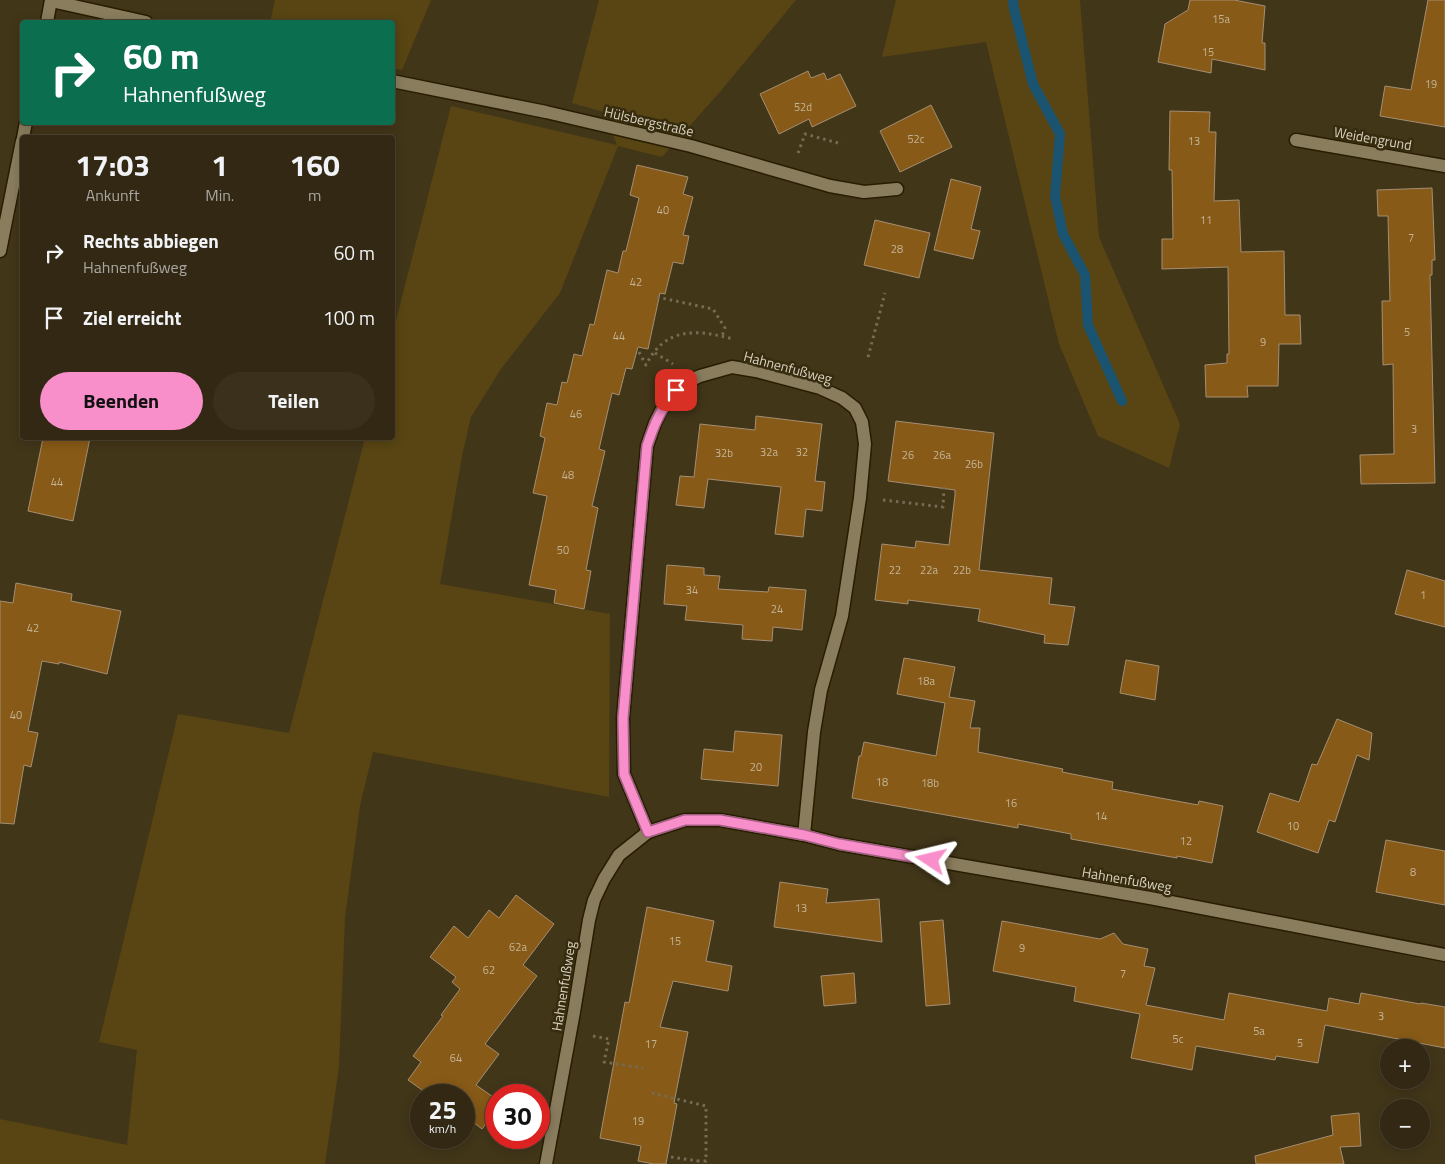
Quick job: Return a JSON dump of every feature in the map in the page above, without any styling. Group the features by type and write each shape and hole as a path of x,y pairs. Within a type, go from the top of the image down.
{"street":[{"path":"47,20 51,0 137,20"},
{"name":"Hülsbergstraße","path":"395,82 546,112 672,142 830,186 864,192 897,189"},
{"name":"Weidengrund","path":"1296,140 1445,166"},
{"path":"0,251 20,151"},
{"name":"Hahnenfußweg","path":"648,832 624,774 623,718 647,446 661,411 676,390 706,373 732,367 756,370 820,388 842,398 854,408 862,422 865,444 860,498 843,610 821,690 814,732 804,835"},
{"name":"Hahnenfußweg","path":"546,1164 594,900 604,879 620,855 648,832 685,820 720,820 804,835 839,844 1150,898 1445,955"}],"path":[{"path":"791,174 805,134 842,144"},
{"path":"868,357 885,294"},
{"path":"657,297 713,309 725,328 722,336"},
{"path":"638,352 646,365 660,346 675,335 688,333 722,336 733,339"},
{"path":"860,498 943,507 944,487"},
{"path":"570,1032 608,1039 604,1062 643,1068"},
{"path":"652,1093 706,1106 706,1161 698,1163 670,1157"}],"shaded area":[{"path":"275,0 431,0 402,70 395,68 395,20 270,20"},
{"path":"599,0 796,0 719,93 662,157 618,146 560,293 501,369 471,417 462,456 440,584 610,614 609,797 373,752 360,806 345,918 339,1067 325,1164 0,1164 0,1119 127,1145 137,1050 99,1042 178,714 289,733 364,440 395,440 395,324 451,106 617,145 604,112 572,103"},
{"path":"896,0 1080,0 1099,237 1180,424 1169,468 1098,436 1059,344 986,42 882,57"}],"building":[{"path":"1190,0 1234,0 1265,6 1262,43 1265,43 1265,70 1212,59 1211,73 1158,62 1165,24 1188,10"},
{"path":"1428,0 1445,0 1445,127 1380,116 1385,86 1411,90"},
{"path":"808,71 811,78 824,73 827,80 840,74 856,106 812,127 809,119 779,134 760,94"},
{"path":"931,105 952,147 900,172 880,131"},
{"path":"1170,111 1210,112 1209,132 1216,132 1214,201 1239,200 1241,252 1284,251 1285,315 1300,315 1301,344 1279,344 1278,386 1247,386 1248,397 1206,397 1205,365 1227,363 1227,354 1229,354 1228,267 1162,269 1162,239 1173,239 1172,170 1169,170"},
{"path":"637,165 688,177 683,194 693,197 683,235 689,236 683,264 673,262 665,294 660,293 648,349 638,347 632,369 626,368 619,395 612,393 599,449 605,451 592,506 598,508 586,570 591,571 584,609 554,603 556,590 529,585 547,496 533,493 545,438 540,436 547,403 557,405 562,382 567,383 574,354 582,356 590,324 594,325 607,270 618,273 623,251 626,251 639,198 630,195"},
{"path":"951,179 981,187 971,229 980,231 973,259 934,250"},
{"path":"1432,188 1435,260 1432,260 1432,275 1430,275 1435,483 1361,484 1360,455 1394,454 1393,364 1383,365 1382,301 1390,301 1388,216 1378,216 1377,190"},
{"path":"875,220 930,233 919,278 864,265"},
{"path":"756,416 822,424 815,481 825,482 822,511 806,509 803,537 775,534 781,487 708,479 704,508 676,505 680,476 694,477 700,424 755,430"},
{"path":"896,421 994,433 979,570 1052,578 1049,604 1075,607 1068,645 1044,643 1045,635 978,621 980,609 908,600 908,604 875,600 882,544 915,548 916,541 949,545 955,495 955,490 888,481"},
{"path":"43,440 90,440 73,521 28,511"},
{"path":"667,565 704,568 704,575 720,576 718,589 768,592 769,587 806,590 802,630 773,627 772,641 742,639 743,625 685,620 687,606 664,604"},
{"path":"1407,570 1445,581 1445,627 1395,614"},
{"path":"16,583 72,594 71,601 121,611 107,674 59,662 59,664 42,661 28,731 38,733 31,767 24,765 14,824 0,823 0,601 13,603"},
{"path":"904,658 955,667 949,697 975,701 970,728 980,728 978,752 1063,769 1062,772 1113,782 1112,789 1198,805 1199,801 1223,806 1212,863 1071,839 1071,834 1018,824 1018,828 852,798 859,756 861,756 864,742 936,756 945,703 897,694"},
{"path":"1126,660 1159,666 1155,700 1120,693"},
{"path":"1337,719 1372,733 1369,760 1357,755 1335,822 1329,820 1318,853 1257,832 1270,793 1299,802 1312,764 1317,765"},
{"path":"735,731 782,735 778,786 701,779 704,749 733,752"},
{"path":"1386,840 1445,851 1445,905 1376,892"},
{"path":"780,882 828,889 826,903 879,899 882,942 774,927"},
{"path":"516,895 554,924 523,965 537,976 485,1044 499,1054 476,1085 485,1091 485,1125 482,1129 475,1124 475,1084 414,1084 408,1080 421,1062 413,1056 443,1016 441,1015 460,989 452,982 456,977 430,957 454,926 468,938 489,910 499,918"},
{"path":"647,907 714,921 706,961 732,966 728,991 673,981 660,1027 688,1032 674,1103 677,1104 666,1164 638,1161 641,1146 600,1138 625,1002 629,1003"},
{"path":"943,920 950,1004 926,1006 920,922"},
{"path":"1002,921 1100,939 1114,933 1123,944 1148,949 1144,966 1155,968 1146,1005 1224,1020 1229,993 1327,1011 1329,998 1359,1004 1361,993 1445,1007 1445,1048 1430,1045 1430,1039 1398,1039 1325,1025 1318,1063 1276,1056 1275,1060 1196,1046 1192,1070 1131,1058 1140,1014 1074,1001 1076,987 993,971"},
{"path":"854,973 856,1003 824,1006 821,976"},
{"path":"1359,1113 1361,1146 1340,1147 1344,1164 1256,1164 1255,1156 1333,1135 1331,1116"}],"waterway":[{"path":"1013,0 1033,84 1060,134 1055,196 1063,234 1085,275 1088,325 1122,401"}],"route":[{"path":"676,390 661,411 647,446 623,718 624,774 648,832 685,820 720,820 931,860"}]}
